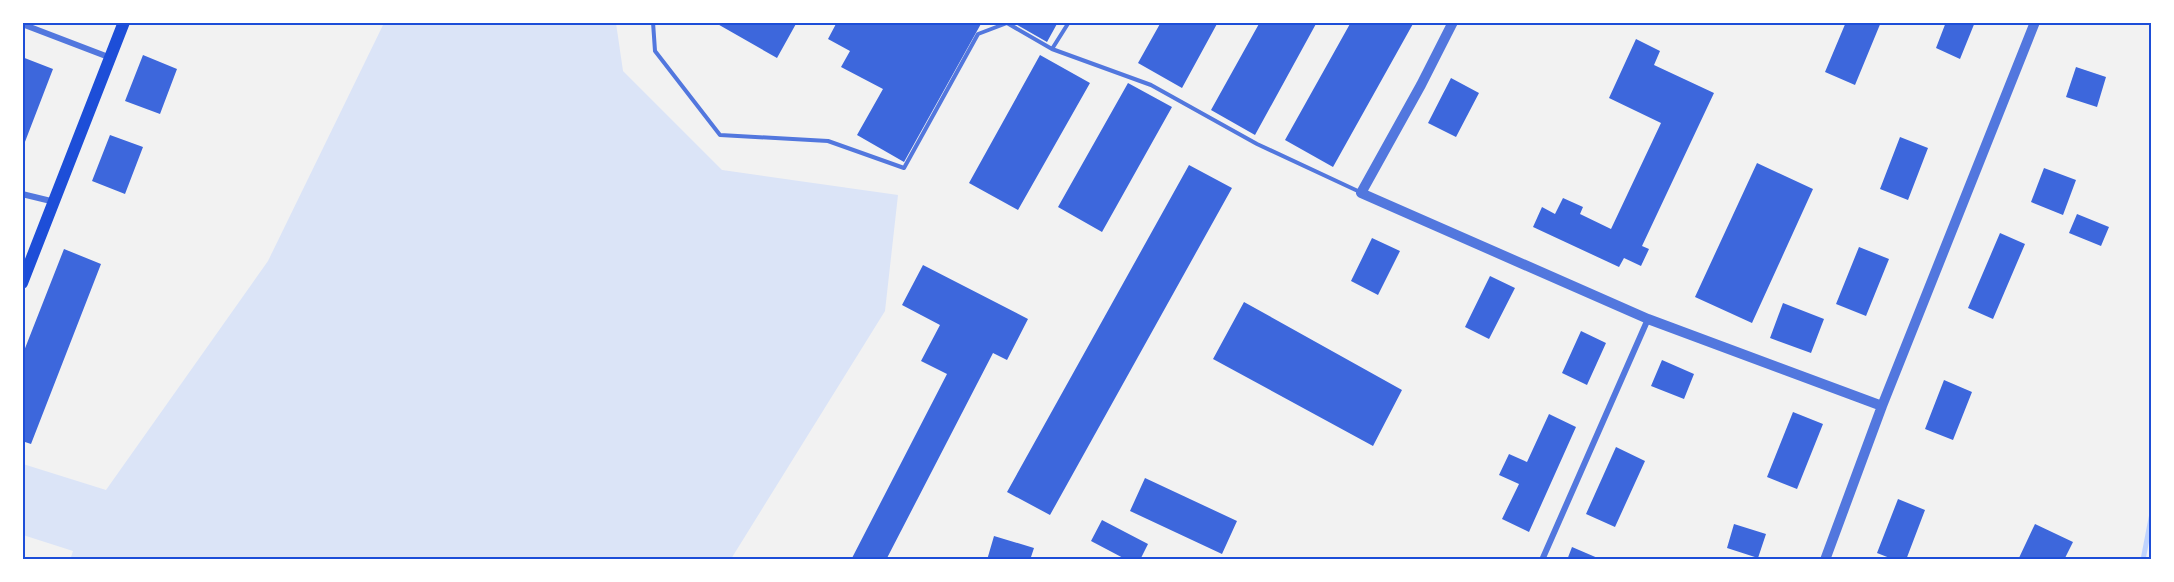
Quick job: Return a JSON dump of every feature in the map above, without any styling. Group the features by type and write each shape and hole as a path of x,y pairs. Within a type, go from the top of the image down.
{"main road":[{"path":"22,283 56,202 124,22"}],"street":[{"path":"1453,22 1421,86 1361,193 1648,319 1882,406"},
{"path":"1825,560 1882,406 2035,22"},
{"path":"22,24 111,58"},
{"path":"22,194 56,202"},
{"path":"1542,560 1648,319"}],"lane":[{"path":"653,22 655,51 720,135 828,141 904,168 978,34 1007,23 1052,49 1151,85 1257,144 1361,193"},
{"path":"1052,49 1069,22"}],"shaded area":[{"path":"384,23 616,23 623,71 722,170 898,195 885,311 731,559 70,560 73,551 23,535 23,464 106,490 268,261"}],"building":[{"path":"714,22 797,22 777,58"},
{"path":"837,22 982,22 904,162 857,135 883,89 841,67 850,51 828,39"},
{"path":"1012,22 1058,22 1047,42"},
{"path":"1161,22 1218,22 1182,88 1138,63"},
{"path":"1260,22 1317,22 1255,135 1211,110"},
{"path":"1351,22 1414,22 1333,167 1285,140"},
{"path":"1846,22 1881,22 1855,85 1825,72"},
{"path":"1946,22 1975,22 1960,59 1936,48"},
{"path":"1636,39 1660,51 1654,65 1714,93 1642,246 1649,249 1641,266 1624,258 1619,267 1533,227 1542,207 1555,214 1563,198 1583,207 1580,214 1611,229 1661,123 1609,98"},
{"path":"143,55 177,69 160,114 125,101"},
{"path":"1040,55 1090,83 1018,210 969,183"},
{"path":"22,57 53,69 23,147 22,147"},
{"path":"2076,67 2106,77 2097,107 2066,97"},
{"path":"1451,78 1479,93 1456,137 1428,123"},
{"path":"1128,83 1172,107 1102,232 1058,207"},
{"path":"110,135 143,147 125,194 92,181"},
{"path":"1900,137 1928,148 1908,200 1880,189"},
{"path":"1757,163 1813,189 1752,323 1695,297"},
{"path":"1189,165 1232,188 1050,515 1007,492"},
{"path":"2044,168 2076,180 2063,215 2031,202"},
{"path":"2077,214 2109,227 2101,246 2069,233"},
{"path":"2000,233 2025,244 1993,319 1968,308"},
{"path":"1372,238 1400,251 1378,295 1351,281"},
{"path":"1859,247 1889,259 1866,316 1836,304"},
{"path":"64,249 101,264 31,444 22,441 22,356"},
{"path":"923,265 1028,319 1007,360 993,353 886,560 851,560 947,374 921,361 940,325 902,305"},
{"path":"1490,276 1515,288 1489,339 1465,327"},
{"path":"1244,302 1402,390 1373,446 1213,359"},
{"path":"1783,303 1824,319 1811,353 1770,338"},
{"path":"1581,331 1606,343 1587,385 1562,373"},
{"path":"1662,360 1694,374 1684,399 1651,386"},
{"path":"1944,380 1972,392 1953,440 1925,429"},
{"path":"1793,412 1823,424 1797,489 1767,477"},
{"path":"1549,414 1576,427 1529,532 1502,519 1519,484 1499,475 1509,454 1527,462"},
{"path":"1616,447 1645,461 1615,527 1586,514"},
{"path":"1145,478 1237,521 1222,554 1130,511"},
{"path":"1898,499 1925,510 1906,560 1895,560 1877,553"},
{"path":"1102,520 1148,544 1140,560 1127,560 1091,541"},
{"path":"1734,524 1766,534 1758,558 1727,548"},
{"path":"2035,524 2073,542 2064,560 2018,560"},
{"path":"994,536 1034,548 1030,560 987,560"},
{"path":"1572,547 1600,559 1600,560 1567,560"}],"waterway":[{"path":"2143,560 2152,513"}]}
